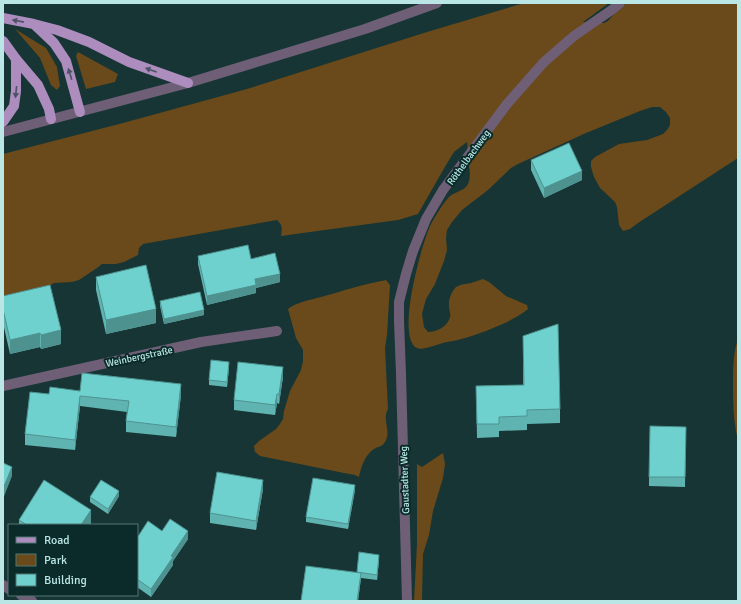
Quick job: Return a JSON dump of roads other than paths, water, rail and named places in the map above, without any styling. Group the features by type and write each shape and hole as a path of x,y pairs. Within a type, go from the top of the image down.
{"main road":[{"path":"3,18 57,30 89,42 129,62 188,83"},
{"path":"34,24 54,44 66,60 80,112"},
{"path":"3,41 38,85 49,109 51,119"},
{"path":"3,122 14,106 16,91 16,59"}],"street":[{"path":"3,132 188,83 365,30 437,3"},
{"name":"Röthelbachweg","path":"400,358 399,302 404,280 413,251 426,219 443,190 507,104 544,62 574,36 613,10 620,3"},
{"name":"Weinbergstraße","path":"3,386 201,342 277,331"},
{"name":"Gaustadter Weg","path":"400,358 407,601"},
{"path":"23,596 32,601"}]}
